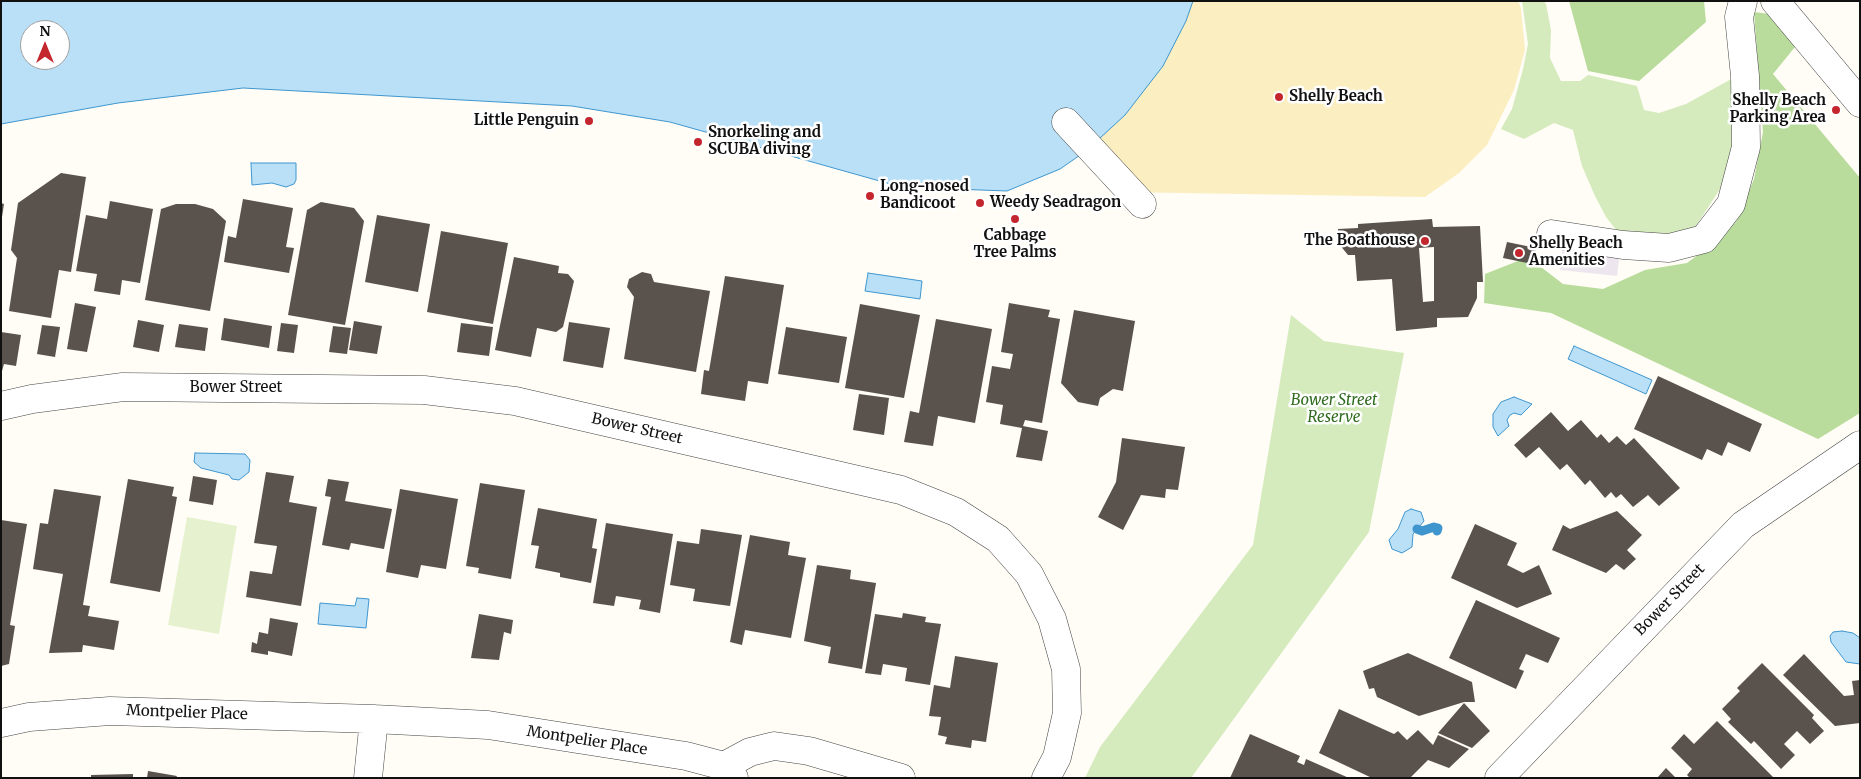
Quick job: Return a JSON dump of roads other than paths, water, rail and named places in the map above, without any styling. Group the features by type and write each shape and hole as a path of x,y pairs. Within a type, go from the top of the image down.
{"street":[{"path":"1551,234 1623,245 1669,248 1704,239 1730,204 1746,147 1745,76 1739,17 1743,1"},
{"path":"1776,1 1860,103"},
{"path":"1066,122 1142,204"},
{"name":"Bower Street","path":"1,406 32,399 123,387 424,390 515,401 901,490 956,512 998,539 1029,574 1052,619 1066,669 1067,713 1057,757 1046,778"},
{"name":"Bower Street","path":"1498,778 1743,525 1860,445"},
{"name":"Montpelier Place","path":"1,723 29,717 110,711 374,719 488,725 686,756 729,772"},
{"path":"368,778 374,719"},
{"path":"729,772 750,752 774,746 809,751 901,778"}],"water":[{"path":"1,1 1193,1 1186,21 1163,66 1125,115 1086,151 1060,169 1007,191 901,187 670,122 572,106 243,88 118,103 1,124"},
{"path":"251,163 296,163 296,180 294,184 286,187 272,183 252,185"},
{"path":"868,273 922,281 920,299 865,291"},
{"path":"1574,346 1652,380 1646,394 1568,359"},
{"path":"1514,397 1532,404 1521,415 1514,413 1510,415 1507,420 1509,426 1498,436 1493,427 1493,414 1501,402"},
{"path":"195,453 245,454 250,460 249,472 239,480 232,479 229,475 201,468 194,462"},
{"path":"1411,509 1421,512 1424,521 1413,534 1412,547 1402,553 1392,549 1389,540 1398,529 1405,512"},
{"path":"357,598 369,599 366,628 318,624 320,603 355,606"},
{"path":"1833,632 1853,633 1860,638 1860,664 1846,662 1831,642 1830,636"}],"waterway":[{"path":"1417,529 1422,531 1434,527 1438,528 1437,531"}],"place":[{"name":"Shelly Beach","path":"1279,97"},
{"name":"Shelly Beach Parking Area","path":"1836,110"},
{"name":"Little Penguin","path":"589,121"},
{"name":"Snorkeling and SCUBA diving","path":"698,142"},
{"name":"Long-nosed Bandicoot","path":"870,196"},
{"name":"Weedy Seadragon","path":"980,203"},
{"name":"Cabbage Tree Palms","path":"1015,219"},
{"name":"The Boathouse","path":"1425,241"},
{"name":"Shelly Beach Amenities","path":"1519,253"}],"park label":[{"name":"Bower Street Reserve","path":"1334,410"}]}
